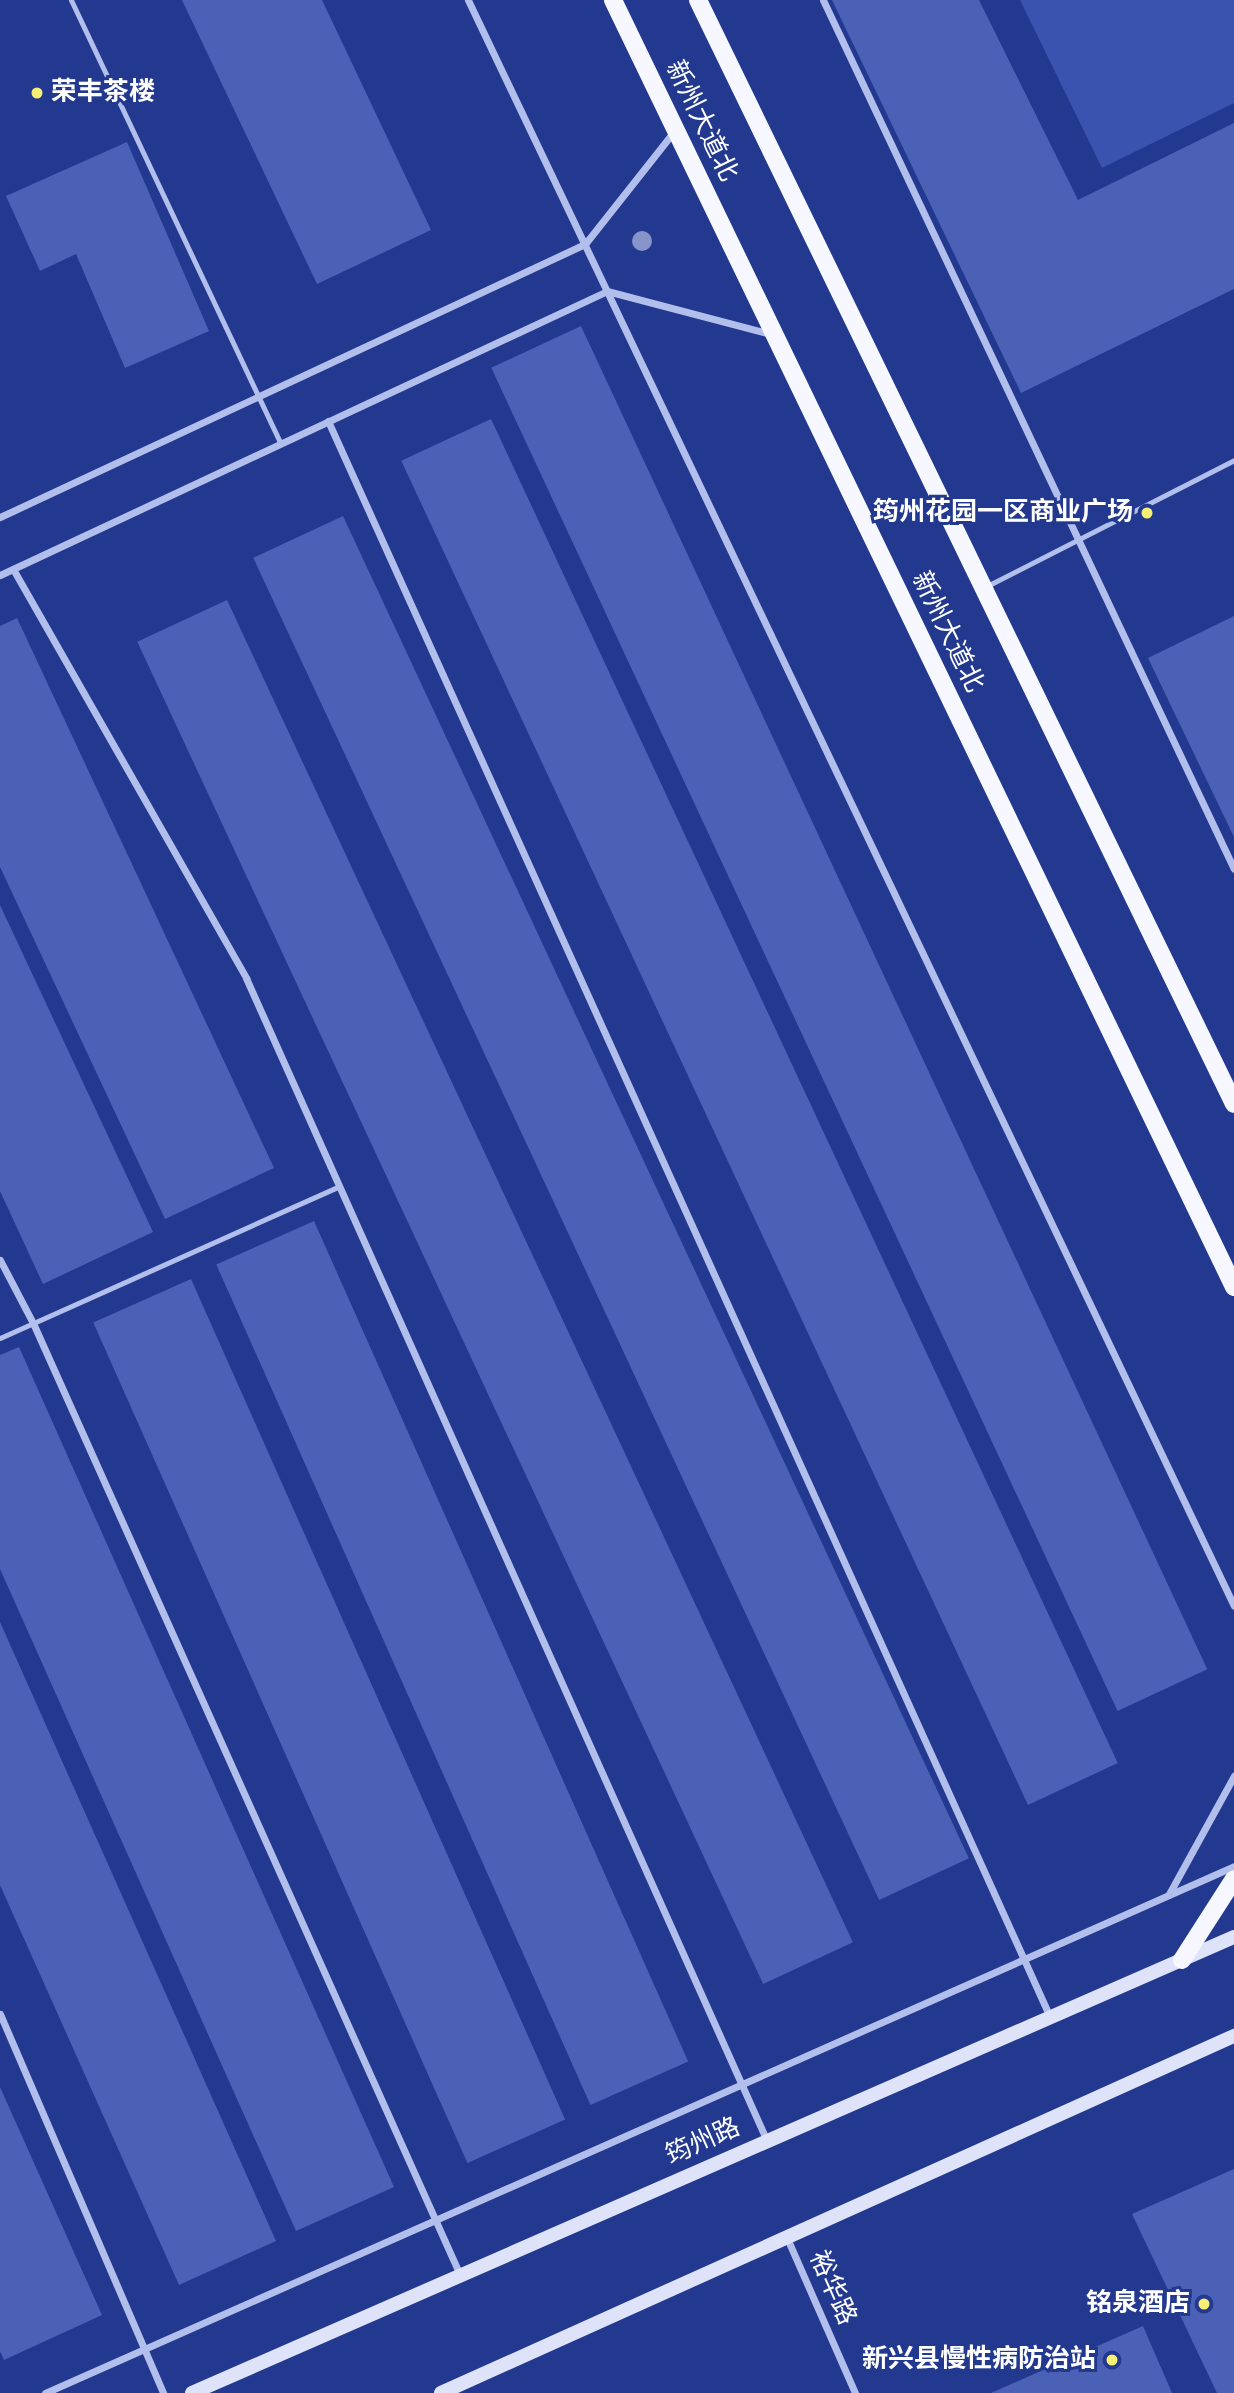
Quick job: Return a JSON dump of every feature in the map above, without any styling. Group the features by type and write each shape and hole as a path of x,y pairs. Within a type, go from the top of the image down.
{"main road":[{"name":"新州大道北","path":"613,0 1234,1287"},
{"name":"新州大道北","path":"698,0 1234,1104"},
{"path":"1182,1960 1234,1879"},
{"name":"筠州路","path":"192,2393 1234,1937"},
{"path":"441,2393 1234,2036"}],"street":[{"path":"468,0 1234,1606"},
{"path":"823,0 1234,869"},
{"path":"0,517 584,244 676,130"},
{"path":"0,575 607,291 775,335"},
{"path":"328,421 1027,1958 1050,2018"},
{"path":"13,569 246,978 766,2141"},
{"path":"0,1260 33,1323 460,2276"},
{"path":"1168,1895 1234,1776"},
{"path":"45,2393 1234,1866"},
{"path":"0,2014 163,2393"},
{"name":"裕华路","path":"787,2238 855,2393"}],"lane":[{"path":"71,0 281,444"},
{"path":"984,588 1234,460"},
{"path":"0,1338 340,1186"}],"shaded area":[{"path":"1020,0 1234,0 1234,103 1102,168"}],"building":[{"path":"182,0 322,0 431,230 317,284"},
{"path":"832,0 979,0 1078,200 1234,123 1234,289 1021,393"},
{"path":"127,142 209,331 125,368 76,254 40,271 6,196"},
{"path":"581,326 1207,1669 1118,1711 491,368"},
{"path":"491,419 1118,1763 1028,1805 401,461"},
{"path":"343,516 969,1858 879,1900 253,558"},
{"path":"227,600 853,1942 763,1984 137,642"},
{"path":"1234,616 1234,837 1148,658"},
{"path":"17,618 274,1168 165,1219 0,867 0,626"},
{"path":"0,905 153,1232 43,1284 0,1191"},
{"path":"314,1221 688,2061 590,2105 216,1265"},
{"path":"191,1279 565,2119 467,2163 93,1323"},
{"path":"19,1347 394,2187 296,2231 0,1569 0,1355"},
{"path":"0,1622 276,2241 179,2285 0,1885"},
{"path":"0,2087 102,2315 4,2360 0,2351"},
{"name":"铭泉酒店","path":"1234,2169 1234,2393 1217,2393 1132,2214"},
{"name":"新兴县慢性病防治站","path":"1143,2326 1172,2393 991,2393"}],"place":[{"name":"荣丰茶楼","path":"37,93"},
{"name":"筠州花园一区商业广场","path":"1147,513"},
{"name":"铭泉酒店","path":"1204,2304"},
{"name":"新兴县慢性病防治站","path":"1112,2360"}]}
